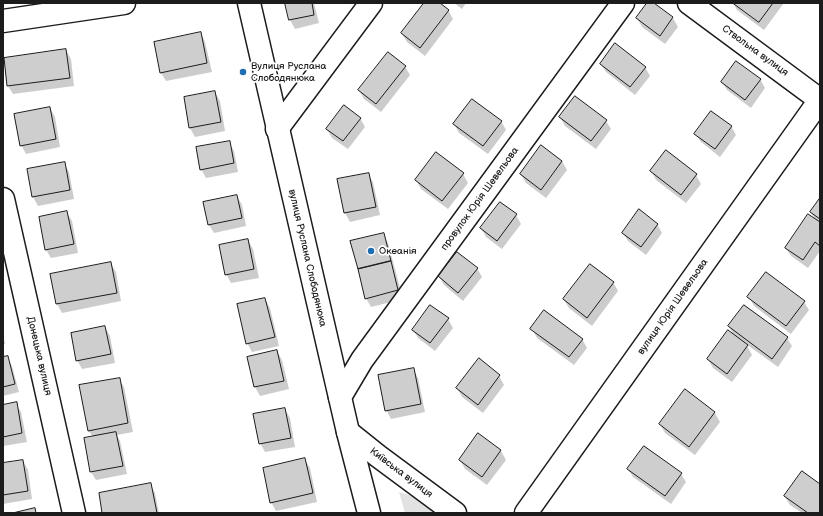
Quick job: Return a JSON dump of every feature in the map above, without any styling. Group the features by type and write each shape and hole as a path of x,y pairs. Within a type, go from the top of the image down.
{"street":[{"path":"3,21 124,3"},
{"name":"вулиця Руслана Слободянюка","path":"249,3 348,432 369,513"},
{"path":"277,129 371,3"},
{"name":"провулок Юрія Шевельова","path":"340,397 362,360 623,3"},
{"name":"Ствольна вулиця","path":"689,3 820,100"},
{"name":"вулиця Юрія Шевельова","path":"526,513 820,100"},
{"name":"Донецька вулиця","path":"3,199 74,513"},
{"name":"Київська вулиця","path":"348,432 455,513"}],"shaded area":[{"path":"399,492 415,497 437,513 405,513"}],"building":[{"path":"285,3 312,3 314,15 289,20"},
{"path":"424,3 440,3 449,10 420,48 401,33"},
{"path":"647,3 654,3 673,17 660,36 636,18"},
{"path":"733,3 773,3 759,22"},
{"path":"201,32 207,63 160,73 154,42"},
{"path":"615,43 646,67 630,87 600,64"},
{"path":"66,49 70,78 7,86 4,58"},
{"path":"388,52 406,66 376,104 358,90"},
{"path":"736,61 761,79 745,100 721,82"},
{"path":"215,91 221,122 189,128 184,97"},
{"path":"575,96 607,120 591,141 559,117"},
{"path":"472,99 502,121 483,146 453,124"},
{"path":"344,105 361,118 343,141 326,129"},
{"path":"50,107 56,139 20,146 14,114"},
{"path":"711,111 732,126 715,149 694,134"},
{"path":"230,141 234,163 200,170 196,147"},
{"path":"541,145 562,161 541,190 520,174"},
{"path":"666,150 697,174 681,195 650,171"},
{"path":"436,152 464,173 442,201 415,180"},
{"path":"65,162 70,190 32,197 27,169"},
{"path":"369,173 376,207 344,213 337,179"},
{"path":"237,195 242,218 208,225 203,202"},
{"path":"820,198 820,219 810,212"},
{"path":"500,202 517,214 497,241 480,228"},
{"path":"639,209 658,224 641,247 622,233"},
{"path":"67,211 74,244 45,250 39,217"},
{"path":"808,214 820,222 820,246 815,242 803,260 785,248"},
{"name":"Океанія","path":"384,233 391,261 358,269 350,241"},
{"path":"248,239 254,269 225,275 219,245"},
{"path":"457,252 478,268 458,293 438,276"},
{"path":"391,261 398,290 365,299 358,269"},
{"path":"111,262 117,293 56,304 50,274"},
{"path":"590,264 614,282 587,318 563,299"},
{"path":"766,272 805,301 786,326 747,297"},
{"path":"265,298 275,337 246,344 237,304"},
{"path":"430,305 449,318 430,343 412,330"},
{"path":"744,305 788,337 772,359 728,326"},
{"path":"544,310 583,339 569,357 530,329"},
{"path":"105,326 111,354 76,361 71,333"},
{"path":"728,330 748,345 727,374 707,359"},
{"path":"277,350 284,381 254,387 247,357"},
{"path":"8,356 15,384 3,387 3,357"},
{"path":"479,358 500,375 478,405 456,388"},
{"path":"414,368 421,404 385,411 378,375"},
{"path":"120,378 128,423 88,431 79,385"},
{"path":"685,389 715,412 689,447 659,424"},
{"path":"17,402 22,433 3,437 3,405"},
{"path":"285,408 291,438 259,444 253,414"},
{"path":"116,432 123,466 90,472 84,438"},
{"path":"478,433 501,450 482,477 459,460"},
{"path":"644,446 682,473 665,496 627,469"},
{"path":"305,458 313,493 270,503 263,468"},
{"path":"23,460 28,491 3,495 3,463"},
{"path":"802,471 820,484 820,513 808,513 784,496"},
{"path":"151,483 157,513 102,513 99,493"},
{"path":"35,508 36,513 13,513"}],"place":[{"name":"Вулиця Руслана Слободянюка","path":"243,72"},
{"name":"Океанія","path":"371,251"}]}
